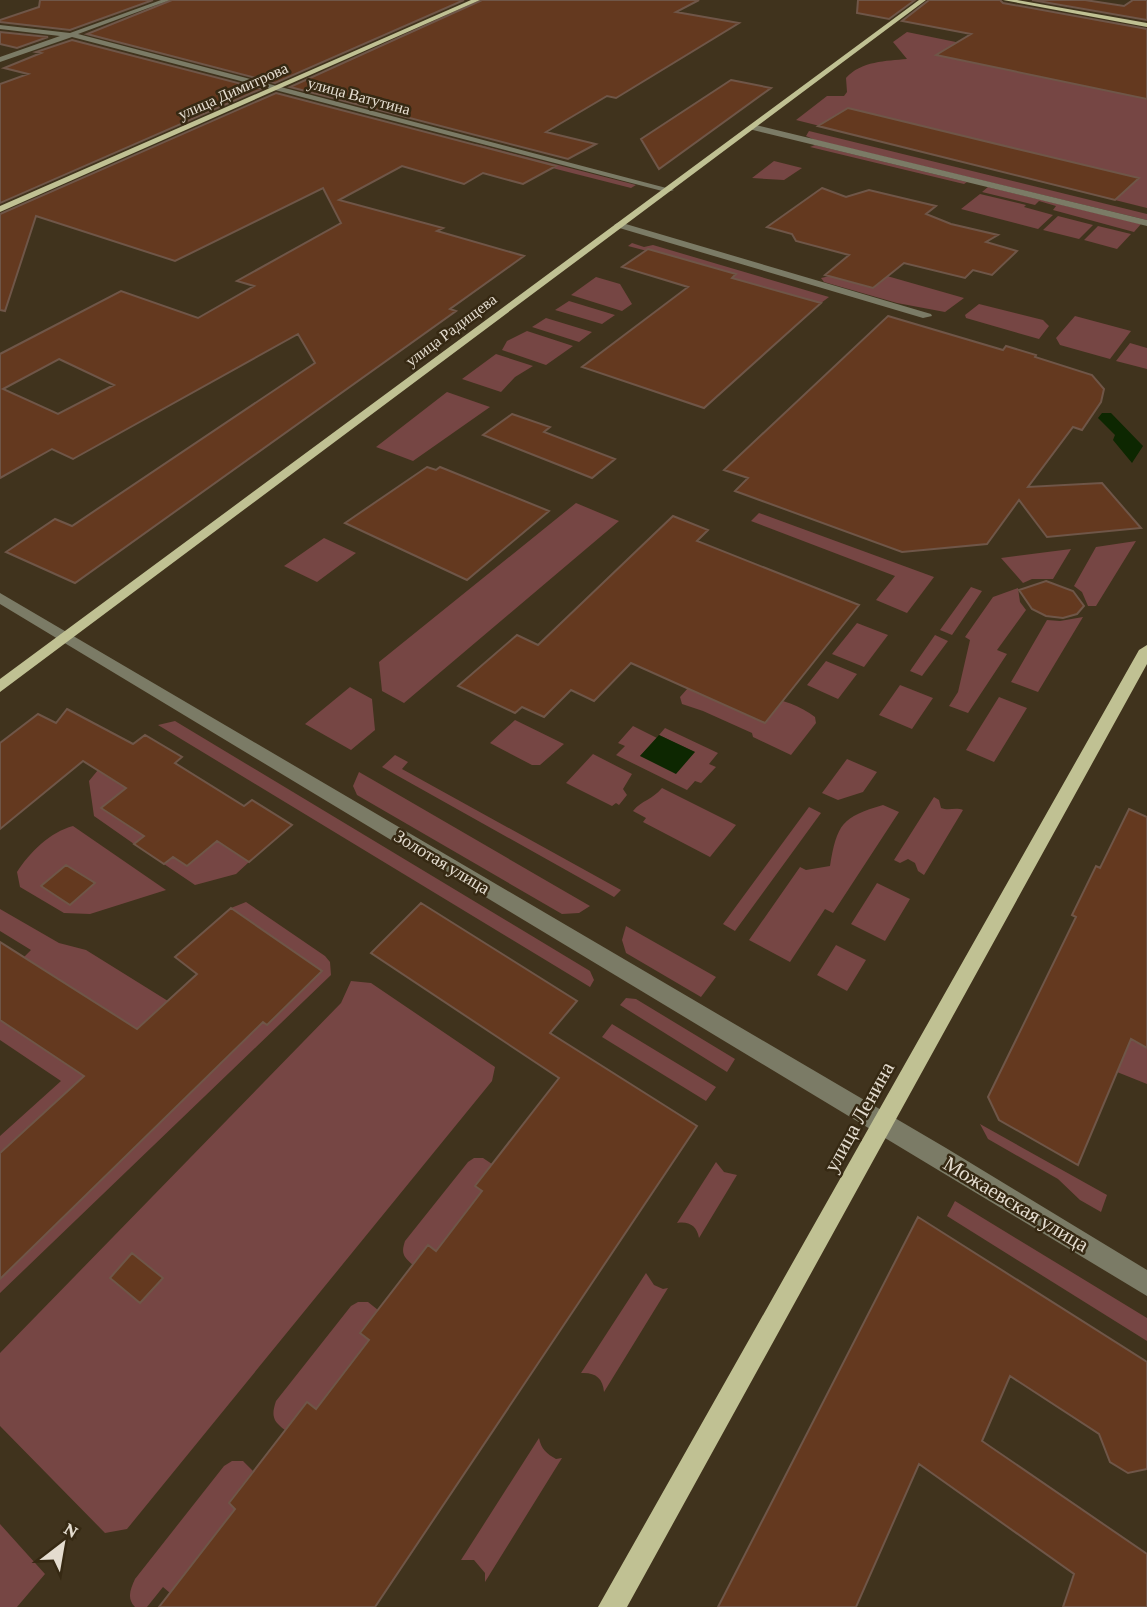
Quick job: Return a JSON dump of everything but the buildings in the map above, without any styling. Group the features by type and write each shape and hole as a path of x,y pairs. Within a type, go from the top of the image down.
{"main road":[{"name":"улица Димитрова","path":"0,209 477,0"},
{"name":"улица Радищева","path":"0,687 923,0"},
{"path":"1006,0 1147,24"},
{"name":"улица Ленина","path":"612,1607 1147,650"}],"street":[{"path":"0,60 166,0"},
{"name":"улица Ватутина","path":"0,27 72,35 669,190"},
{"path":"752,127 1147,223"},
{"path":"619,225 927,316"},
{"name":"Золотая улица","path":"0,598 883,1125"},
{"name":"Можаевская улица","path":"883,1125 1147,1284"}],"shaded area":[{"path":"907,32 1147,81 1147,208 796,120 827,96 844,96 847,92 846,78 859,68 874,63 907,59 893,42"},
{"path":"809,131 1147,214 1147,220 815,140 806,136"},
{"path":"456,141 636,185 631,188 450,142"},
{"path":"815,145 967,182 964,184 810,147"},
{"path":"774,161 802,168 784,180 752,178"},
{"path":"988,187 1141,224 1134,232 1053,210 1056,206 1039,201 1035,205 982,192"},
{"path":"980,194 1026,205 1024,207 1053,215 1038,229 961,209"},
{"path":"1058,216 1093,225 1079,239 1043,230"},
{"path":"1098,226 1131,234 1117,249 1084,240"},
{"path":"632,243 644,247 653,245 829,297 821,303 741,281 734,285 725,283 735,274 628,246"},
{"path":"830,276 862,285 865,282 876,285 887,276 964,298 945,312 897,303 824,282 821,278"},
{"path":"596,277 620,284 632,304 622,311 571,295"},
{"path":"569,301 615,315 602,324 555,310"},
{"path":"979,304 1043,320 1049,326 1039,339 966,318 965,315"},
{"path":"1075,316 1131,331 1110,359 1060,345 1056,338"},
{"path":"546,318 592,332 579,342 532,327"},
{"path":"527,331 573,346 546,365 502,350 507,341"},
{"path":"1130,343 1147,348 1147,369 1116,361"},
{"path":"496,354 533,366 515,377 501,392 462,379"},
{"path":"447,392 490,407 413,461 376,447"},
{"path":"1102,413 1111,413 1143,446 1132,463 1113,440 1115,435 1098,418"},
{"path":"576,503 619,521 404,703 382,691 379,662"},
{"path":"759,513 934,577 907,613 876,600 895,576 751,521"},
{"path":"324,538 356,553 317,582 284,566"},
{"path":"1136,541 1096,606 1088,606 1082,592 1074,586 1096,547"},
{"path":"1071,549 1053,579 1032,579 1023,583 1001,558"},
{"path":"971,587 982,591 952,635 940,630"},
{"path":"1018,588 1020,602 1026,610 997,650 1007,654 968,713 949,706 958,692 970,640 965,637 993,597"},
{"path":"1083,617 1038,692 1011,682 1047,620"},
{"path":"857,623 888,635 864,667 832,654"},
{"path":"935,635 948,641 922,676 910,671"},
{"path":"826,661 857,674 838,699 807,685"},
{"path":"900,685 933,698 912,729 879,715"},
{"path":"350,687 372,699 375,730 351,750 305,724"},
{"path":"688,688 787,702 815,717 816,723 791,755 753,737 752,733 682,704 680,697"},
{"path":"999,697 1027,708 994,762 966,750"},
{"path":"515,720 564,744 540,765 532,765 490,743"},
{"path":"175,721 590,971 594,980 590,987 158,725"},
{"path":"633,726 657,738 640,756 695,752 659,735 665,728 718,753 709,764 716,767 701,783 695,781 687,790 616,755 625,746 618,743"},
{"path":"659,735 695,752 676,774 640,756"},
{"path":"593,754 632,774 623,789 627,795 619,805 616,803 612,806 566,783"},
{"path":"395,755 408,762 402,769 621,890 614,897 382,767"},
{"path":"847,759 877,772 863,792 838,800 822,793"},
{"path":"98,770 126,788 101,808 144,836 134,844 94,816 89,781"},
{"path":"359,772 590,906 579,913 562,914 357,795 353,786"},
{"path":"662,788 736,825 710,857 643,822 646,818 633,811"},
{"path":"934,797 939,800 941,808 963,810 924,875 918,871 915,863 908,859 900,863 894,860"},
{"path":"883,805 899,812 833,913 825,909 790,962 749,940 800,867 806,870 830,866 835,840 844,824 858,814"},
{"path":"809,807 821,813 735,931 723,924"},
{"path":"73,826 166,890 90,914 64,913 20,887 17,872 28,857 49,838"},
{"path":"217,841 249,862 236,874 195,885 164,864 173,857"},
{"path":"877,883 910,899 885,941 851,924"},
{"path":"246,902 325,956 330,962 331,975 0,1293 0,1279 250,1035 260,1020 267,1025 322,971 231,908"},
{"path":"0,909 59,943 86,950 168,1001 120,1044 24,957 31,950 0,931"},
{"path":"626,926 716,977 701,997 626,953 622,940"},
{"path":"836,945 866,960 847,991 817,975"},
{"path":"351,981 371,983 495,1067 492,1081 127,1529 105,1533 0,1426 0,1353 341,1003"},
{"path":"626,998 636,999 735,1059 727,1072 620,1005"},
{"path":"0,1020 84,1076 0,1153 0,1136 61,1081 0,1040"},
{"path":"612,1024 716,1087 706,1101 602,1037"},
{"path":"1131,1039 1147,1048 1147,1084 1117,1072"},
{"path":"980,1124 1107,1195 1101,1212 1080,1200 1058,1179 988,1139"},
{"path":"474,1158 483,1158 492,1164 475,1186 482,1191 436,1251 428,1245 413,1265 404,1254 405,1241"},
{"path":"716,1162 724,1172 737,1175 699,1238 692,1225 677,1223"},
{"path":"955,1201 1147,1318 1147,1341 947,1216"},
{"path":"646,1273 654,1285 668,1288 604,1392 597,1377 581,1373"},
{"path":"358,1302 368,1302 378,1310 360,1332 369,1340 316,1409 307,1402 285,1430 274,1418 276,1401 351,1306"},
{"path":"539,1438 547,1453 556,1459 562,1458 485,1582 485,1573 474,1560 461,1560"},
{"path":"232,1461 243,1461 253,1471 229,1502 235,1509 170,1593 163,1587 147,1607 135,1607 130,1597 135,1579 224,1466"},
{"path":"0,1524 45,1574 17,1607 0,1607"}]}
